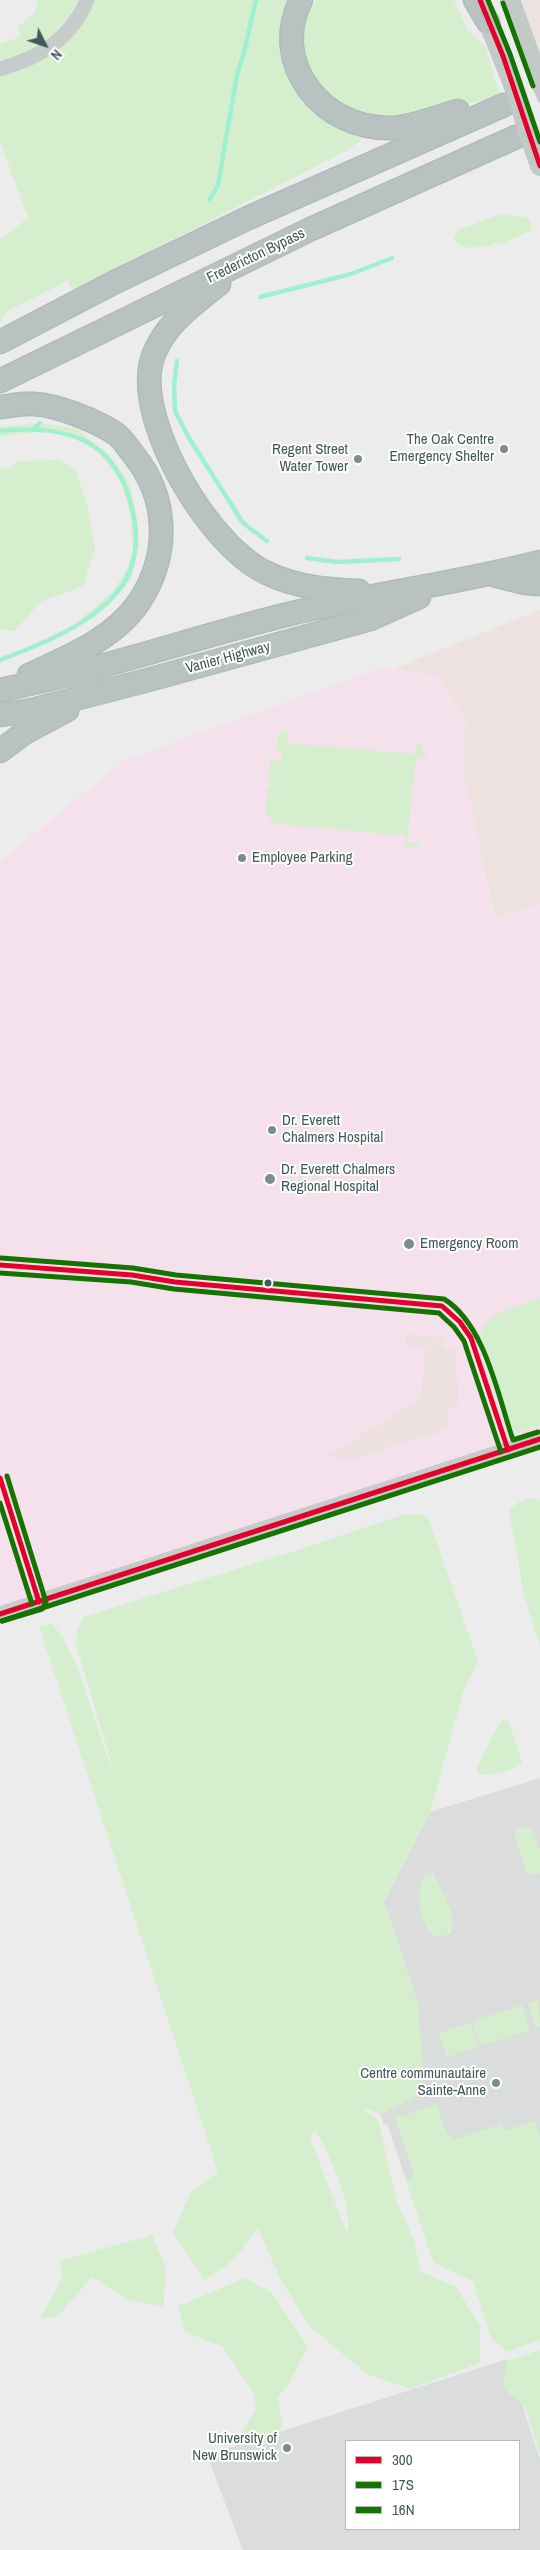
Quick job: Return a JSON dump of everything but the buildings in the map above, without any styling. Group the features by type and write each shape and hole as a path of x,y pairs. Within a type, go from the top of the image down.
{"highway":[{"path":"301,0 292,28 296,68 312,94 332,113 360,123 391,128 423,122 506,95"},
{"path":"475,0 488,22"},
{"path":"0,334 115,282 506,95"},
{"name":"Fredericton Bypass","path":"0,381 251,258 524,142"},
{"path":"251,258 186,311 162,338 152,363 149,386 151,409 161,438 188,490 215,529 240,555 266,573 292,582 326,590 398,592"},
{"path":"0,342 115,282"},
{"path":"0,407 35,404 76,414 117,434 144,468 155,491 158,499 162,534 156,568 138,602 113,630 72,656 0,689"},
{"name":"Vanier Highway","path":"0,689 58,678 289,614 449,583 540,562"},
{"path":"491,574 526,583 540,584"},
{"name":"Vanier Highway","path":"0,715 32,710 148,680 370,619 449,583"},
{"path":"0,751 24,733 60,713 148,680"}],"main road":[{"path":"480,0 488,22 506,95 524,142 540,166"},
{"path":"510,0 539,79"}],"street":[{"path":"0,69 30,59 52,47 72,26 87,0"},
{"path":"0,1614 540,1439"}],"shaded area":[{"path":"510,0 540,0 540,74"},
{"path":"540,610 540,904 495,919 462,766 466,717 436,676 393,669"},
{"name":"Dr. Everett Chalmers Regional Hospital","path":"383,667 436,676 466,717 462,766 494,918 540,904 540,1439 0,1614 0,861 125,760"},
{"path":"540,1778 540,1852 533,1830 521,1827 515,1830 537,1873 540,1871 540,2261 434,2263 387,2124 383,2123 380,2114 356,2104 383,1904 430,1812","holes":["432,1872 453,1919 450,1933 435,1937 429,1932"]},
{"name":"University of New Brunswick","path":"507,2359 540,2459 540,2550 243,2550 207,2455"}],"green space":[{"path":"38,0 77,0 71,12 56,32 35,47 0,62 0,44 20,37 18,27 35,13"},
{"path":"94,0 287,0 282,26 282,53 284,66 295,91 303,102 316,114 362,139 348,150 72,291 68,281 7,311 0,324 0,240 28,218 0,141 0,77 33,65 57,50 77,30"},
{"path":"317,0 454,0 468,31 484,44 500,94 431,116 369,117 339,108 307,73 300,29"},
{"path":"502,214 527,218 532,226 531,231 501,244 495,242 492,246 465,247 456,242 453,237 459,229"},
{"path":"40,423 77,429 109,455 130,484 137,520 139,546 131,579 110,604 93,619 72,627 114,590 128,567 133,549 130,514 121,482 99,453 78,440 46,431 0,436 0,427"},
{"path":"60,460 75,469 87,504 95,548 83,586 40,602 15,631 0,629 0,469 9,468 19,461"},
{"path":"288,730 287,743 415,754 419,741 427,758 416,757 407,842 419,844 419,847 404,848 405,836 271,823 271,816 265,816 268,786 274,786 274,782 268,782 270,760 281,761 282,751 276,750 277,736 282,731"},
{"path":"291,1170 322,1173 322,1176 313,1181 309,1174 291,1172"},
{"path":"290,1176 294,1181 291,1188 298,1188 298,1177 305,1178 307,1185 301,1185 308,1188 322,1180 320,1193 289,1190"},
{"path":"540,1297 540,1425 514,1433 509,1432 480,1347 480,1335 484,1326 500,1313"},
{"path":"530,1498 540,1501 540,1646 524,1595 509,1510 519,1502"},
{"path":"419,1514 428,1517 478,1662 464,1689 430,1812 383,1904 386,1906 418,2003 424,2079 418,2086 418,2096 381,2114 359,2105 378,2120 397,2202 414,2240 420,2271 456,2287 480,2326 480,2363 410,2389 367,2374 308,2325 280,2278 258,2228 234,2260 204,2280 173,2233 190,2193 218,2172 39,1627 52,1624 71,1654 113,1769 76,1644 77,1631 83,1617 298,1550 402,1515","holes":["315,2129 333,2166 344,2196 349,2223 347,2233 310,2138"]},
{"path":"505,1719 509,1722 522,1762 514,1768 501,1772 488,1775 478,1773 476,1769 500,1722"},
{"path":"521,1827 533,1830 540,1852 540,1871 533,1875 526,1872 514,1833"},
{"path":"427,1872 434,1874 452,1913 452,1928 445,1936 432,1935 421,1913 420,1886"},
{"path":"538,2000 540,2026 536,2028 528,2003"},
{"path":"522,2005 530,2030 480,2046 472,2021"},
{"path":"470,2022 478,2047 447,2057 439,2033"},
{"path":"436,2105 447,2134 455,2139 501,2124 504,2131 535,2121 540,2137 540,2340 507,2352 491,2338 473,2281 434,2263 406,2180 415,2176 395,2118"},
{"path":"152,2235 165,2266 164,2307 129,2300 92,2277 58,2316 40,2319 63,2276 59,2261"},
{"path":"245,2278 271,2292 308,2347 287,2387 277,2397 283,2425 266,2444 250,2447 241,2435 256,2408 254,2394 223,2347 185,2332 178,2306"},
{"path":"540,2350 540,2455 525,2407 503,2388 507,2361"}],"sand":[{"path":"406,1334 444,1337 443,1348 455,1349 459,1403 447,1410 450,1427 431,1436 420,1437 358,1459 327,1457 421,1397 425,1351 423,1348 405,1345"}],"waterway":[{"path":"210,199 218,185 237,75 256,0"},
{"path":"260,297 351,274 392,258"},
{"path":"177,361 174,385 175,411 189,438 243,523 267,541"},
{"path":"34,429 40,423"},
{"path":"0,431 49,431 70,435 88,443 104,455 117,471 127,491 134,517 136,535 135,553 127,578 122,586 97,611 50,640 0,660"},
{"path":"307,558 337,562 399,559"}],"tunnel":[{"path":"504,105 540,90"}],"transit line":[{"name":"300","path":"480,0 503,56 540,166"},
{"name":"16N","path":"488,0 510,54 540,142"},
{"name":"17S","path":"503,3 533,86"},
{"name":"16N","path":"1,1258 133,1268 176,1275 444,1299 458,1310 470,1325 480,1343 513,1440 538,1432"},
{"name":"300","path":"0,1265 132,1275 175,1282 442,1306 460,1322 471,1338 508,1450"},
{"name":"17S","path":"0,1273 131,1282 174,1289 439,1313 454,1327 464,1341 501,1452"},
{"name":"300","path":"0,1614 540,1439"},
{"name":"17S","path":"2,1621 540,1447"},
{"name":"16N","path":"2,1621 42,1609 46,1602 7,1476"},
{"name":"300","path":"0,1478 39,1602"},
{"name":"17S","path":"0,1503 32,1604"}],"place":[{"name":"The Oak Centre Emergency Shelter","path":"504,449"},
{"name":"Regent Street Water Tower","path":"358,459"},
{"name":"Employee Parking","path":"242,858"},
{"name":"Dr. Everett Chalmers Hospital","path":"272,1130"},
{"name":"Dr. Everett Chalmers Regional Hospital","path":"270,1179"},
{"name":"Emergency Room","path":"409,1244"},
{"name":"Centre communautaire Sainte-Anne","path":"496,2083"},
{"name":"University of New Brunswick","path":"287,2448"}]}
